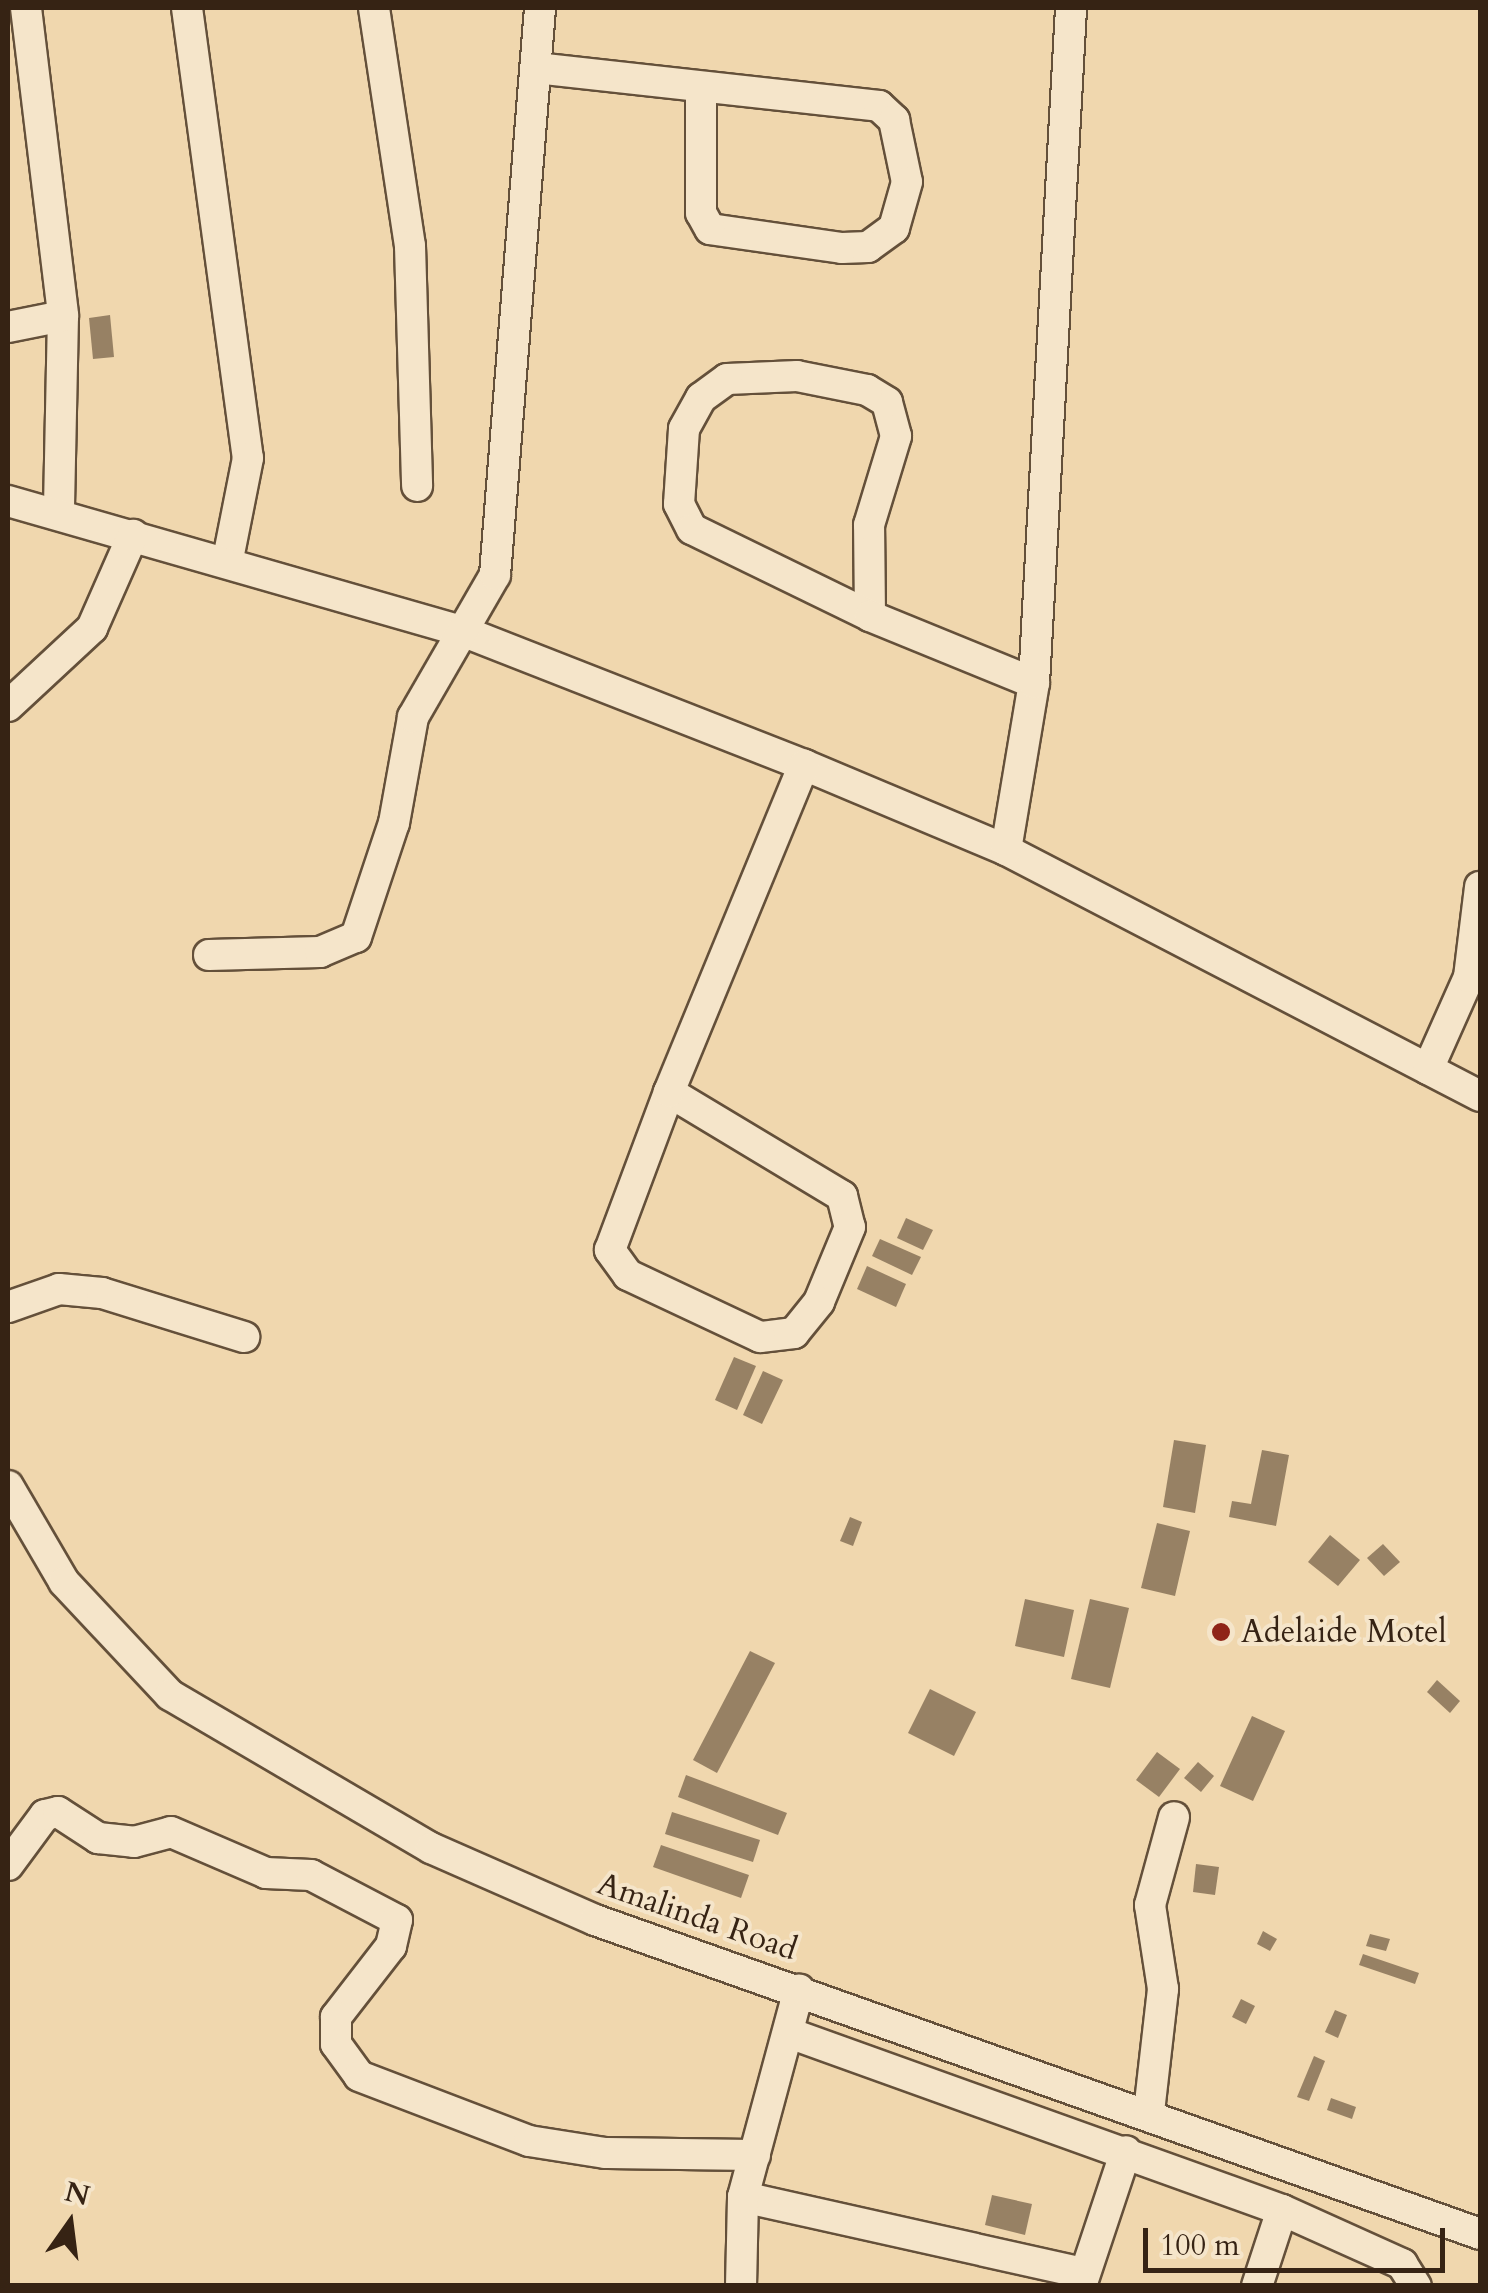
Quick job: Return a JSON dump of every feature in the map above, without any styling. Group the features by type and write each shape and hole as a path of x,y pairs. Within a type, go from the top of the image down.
{"street":[{"path":"26,8 64,316 59,512"},
{"path":"374,8 408,230 418,486"},
{"path":"209,956 320,952 356,937 394,823 413,717 467,634 495,576 503,518 540,8"},
{"path":"1006,850 1034,682 1071,8"},
{"path":"196,9 248,458 228,559"},
{"path":"536,68 878,106 894,120 908,182 894,228 868,247 842,248 710,229 701,213 701,87"},
{"path":"8,327 64,316"},
{"path":"870,616 870,524 896,436 887,402 797,376 727,379 701,398 684,429 679,504 692,528 870,616 1034,682"},
{"path":"8,501 228,559 467,634 804,765 1006,850 1480,1096"},
{"path":"8,706 92,628 133,535"},
{"path":"669,1092 842,1196 850,1227 819,1302 794,1333 760,1337 616,1266 612,1236 669,1092 804,765"},
{"path":"1428,1070 1469,977 1480,887"},
{"path":"10,1296 59,1289 102,1293 244,1336"},
{"name":"Amalinda Road","path":"8,1486 89,1614 129,1658 219,1730 342,1803 511,1886 1480,2234"},
{"path":"8,1865 44,1815 58,1812 98,1838 134,1842 172,1832 266,1873 311,1875 397,1920 391,1946 336,2017 336,2044 359,2076 529,2141 605,2153 755,2154"},
{"path":"1149,2112 1163,1989 1150,1906 1174,1817"},
{"path":"742,2286 743,2197 799,1989"},
{"path":"789,2033 1282,2210 1402,2264 1416,2286"},
{"path":"743,2197 1083,2279 1126,2151"},
{"path":"1258,2286 1282,2210"}],"building":[{"path":"110,315 114,357 93,359 89,318"},
{"path":"906,1218 933,1230 923,1250 897,1238"},
{"path":"880,1239 921,1257 912,1275 872,1256"},
{"path":"867,1266 906,1284 896,1307 857,1289"},
{"path":"734,1357 756,1366 737,1410 715,1400"},
{"path":"763,1371 783,1380 762,1424 743,1415"},
{"path":"1174,1440 1206,1445 1195,1513 1163,1507"},
{"path":"1262,1450 1289,1455 1276,1526 1229,1517 1232,1501 1251,1504"},
{"path":"850,1517 862,1522 853,1546 840,1541"},
{"path":"1157,1523 1190,1531 1175,1596 1141,1588"},
{"path":"1330,1535 1360,1560 1338,1586 1308,1562"},
{"path":"1383,1544 1400,1562 1384,1576 1367,1558"},
{"path":"1025,1599 1074,1610 1064,1657 1015,1646"},
{"path":"1090,1599 1129,1608 1110,1688 1071,1679"},
{"path":"750,1651 775,1663 717,1773 693,1760"},
{"path":"1437,1680 1460,1701 1450,1713 1427,1692"},
{"path":"930,1689 976,1712 954,1756 908,1733"},
{"path":"1252,1716 1285,1731 1253,1801 1220,1786"},
{"path":"1157,1752 1180,1769 1159,1797 1136,1780"},
{"path":"1198,1762 1214,1776 1201,1792 1184,1778"},
{"path":"686,1775 787,1813 778,1835 678,1797"},
{"path":"672,1812 760,1840 753,1862 665,1834"},
{"path":"661,1845 749,1875 741,1898 653,1867"},
{"path":"1196,1864 1219,1867 1215,1895 1193,1892"},
{"path":"1263,1931 1277,1939 1270,1951 1257,1944"},
{"path":"1370,1934 1390,1939 1386,1951 1366,1946"},
{"path":"1363,1954 1419,1973 1415,1984 1359,1965"},
{"path":"1241,1999 1255,2006 1246,2024 1232,2017"},
{"path":"1335,2010 1347,2015 1338,2038 1325,2032"},
{"path":"1314,2056 1325,2061 1309,2101 1297,2097"},
{"path":"1331,2098 1356,2107 1352,2119 1327,2110"},
{"path":"992,2195 1032,2204 1025,2235 985,2225"}],"place":[{"name":"Adelaide Motel","path":"1221,1632"}]}
